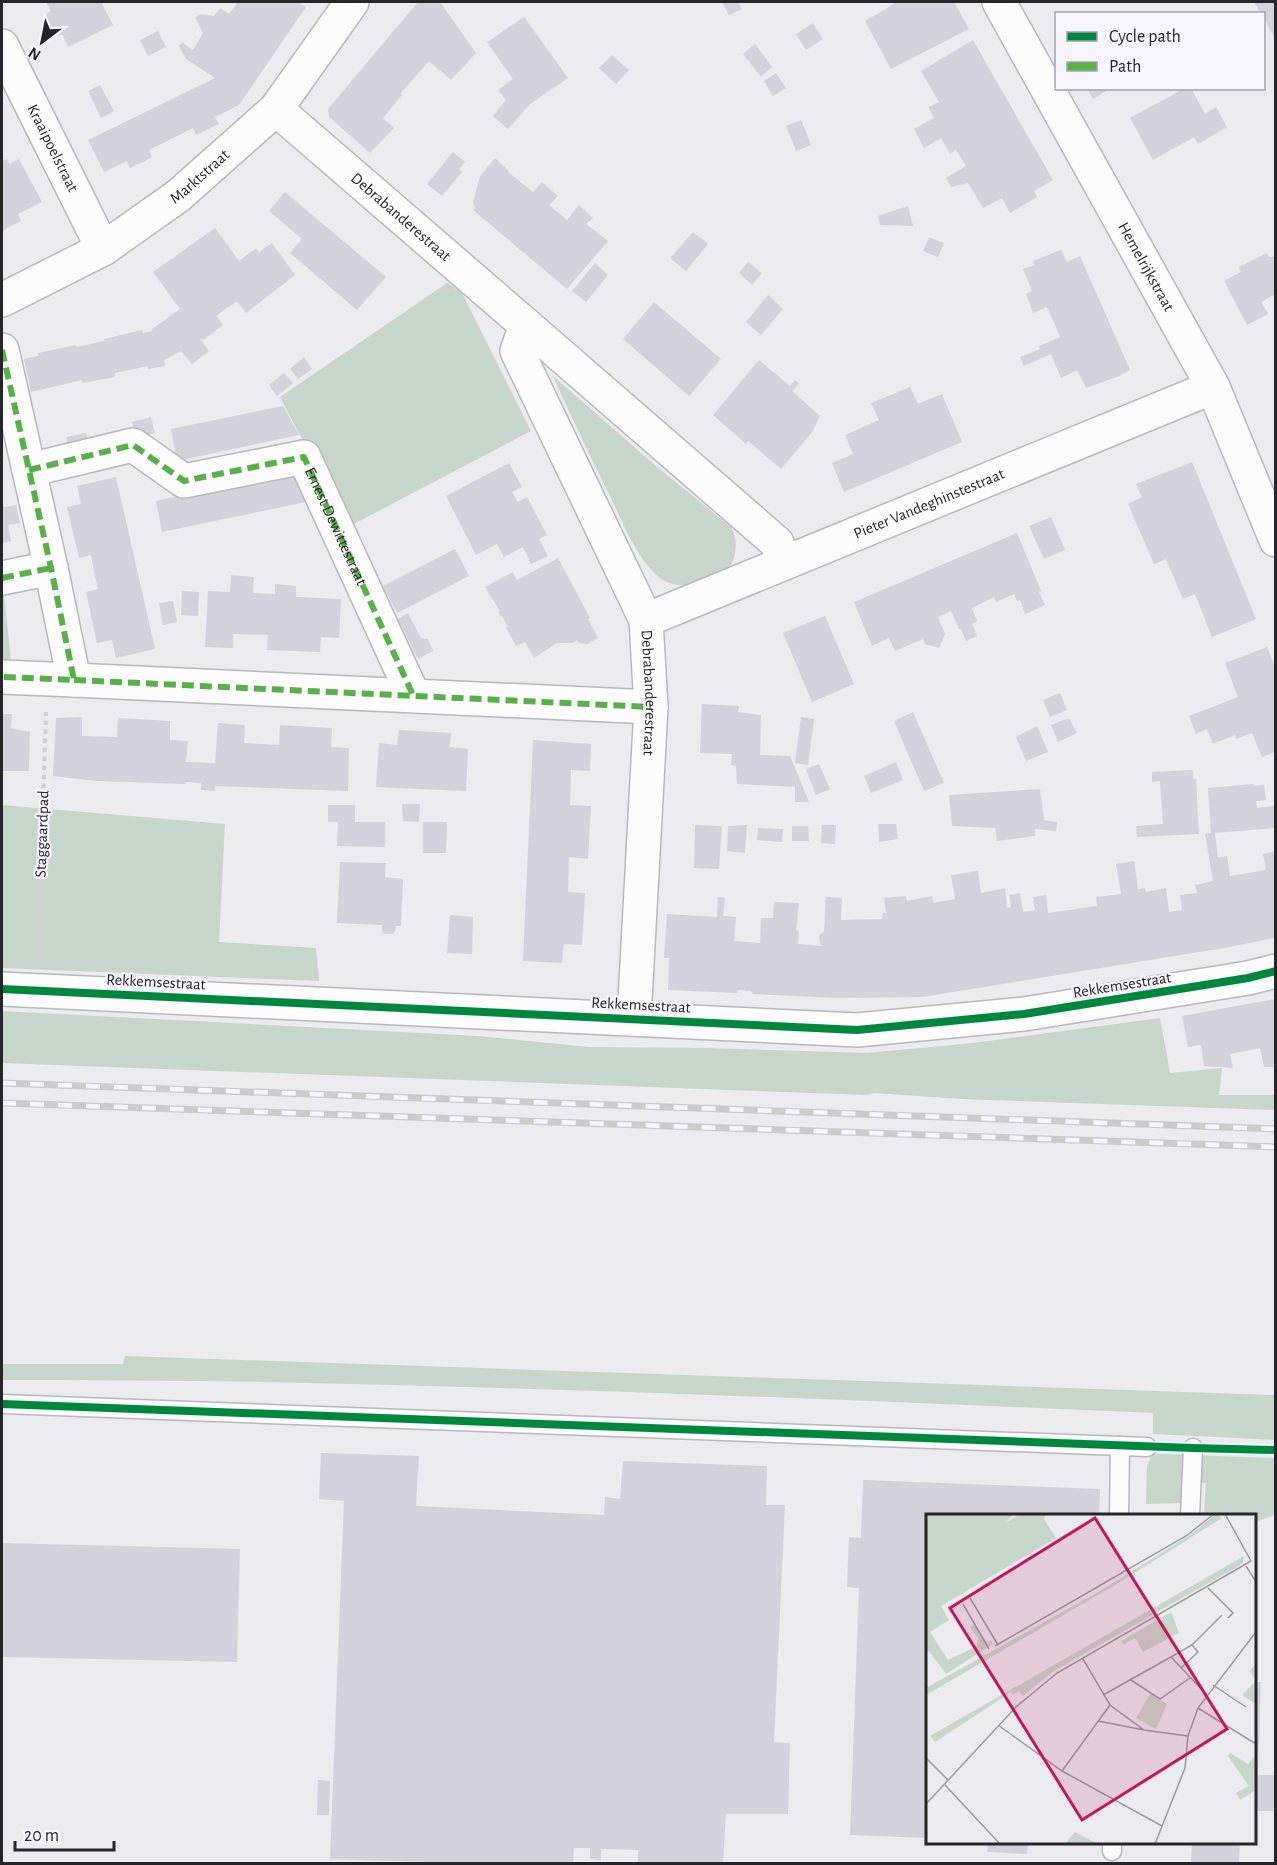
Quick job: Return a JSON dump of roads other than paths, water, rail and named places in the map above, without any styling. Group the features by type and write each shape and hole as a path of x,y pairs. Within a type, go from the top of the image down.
{"street":[{"name":"Marktstraat","path":"2,300 103,249 178,196 276,109 352,2"},
{"name":"Hemelrijkstraat","path":"999,2 1212,387 1275,540"},
{"name":"Kraaipoelstraat","path":"2,46 103,249"},
{"name":"Debrabanderestraat","path":"276,109 777,543 784,562"},
{"name":"Debrabanderestraat","path":"526,325 517,351 646,620 651,707 634,1019"},
{"path":"2,350 51,568 61,679"},
{"name":"Pieter Vandeghinstestraat","path":"646,620 1212,387"},
{"name":"Ernest Dewittestraat","path":"29,470 133,445 184,481 304,457 413,696"},
{"path":"2,578 51,568"},
{"path":"2,677 651,707"},
{"name":"Rekkemsestraat","path":"2,989 857,1030 1024,1014 1248,978 1275,971"}],"lane":[{"path":"2,1404 1146,1447"},
{"path":"1119,1514 1120,1446"},
{"path":"1190,1514 1193,1448"}],"railway":[{"path":"2,1083 1276,1129"},
{"path":"2,1103 1276,1147"}]}
